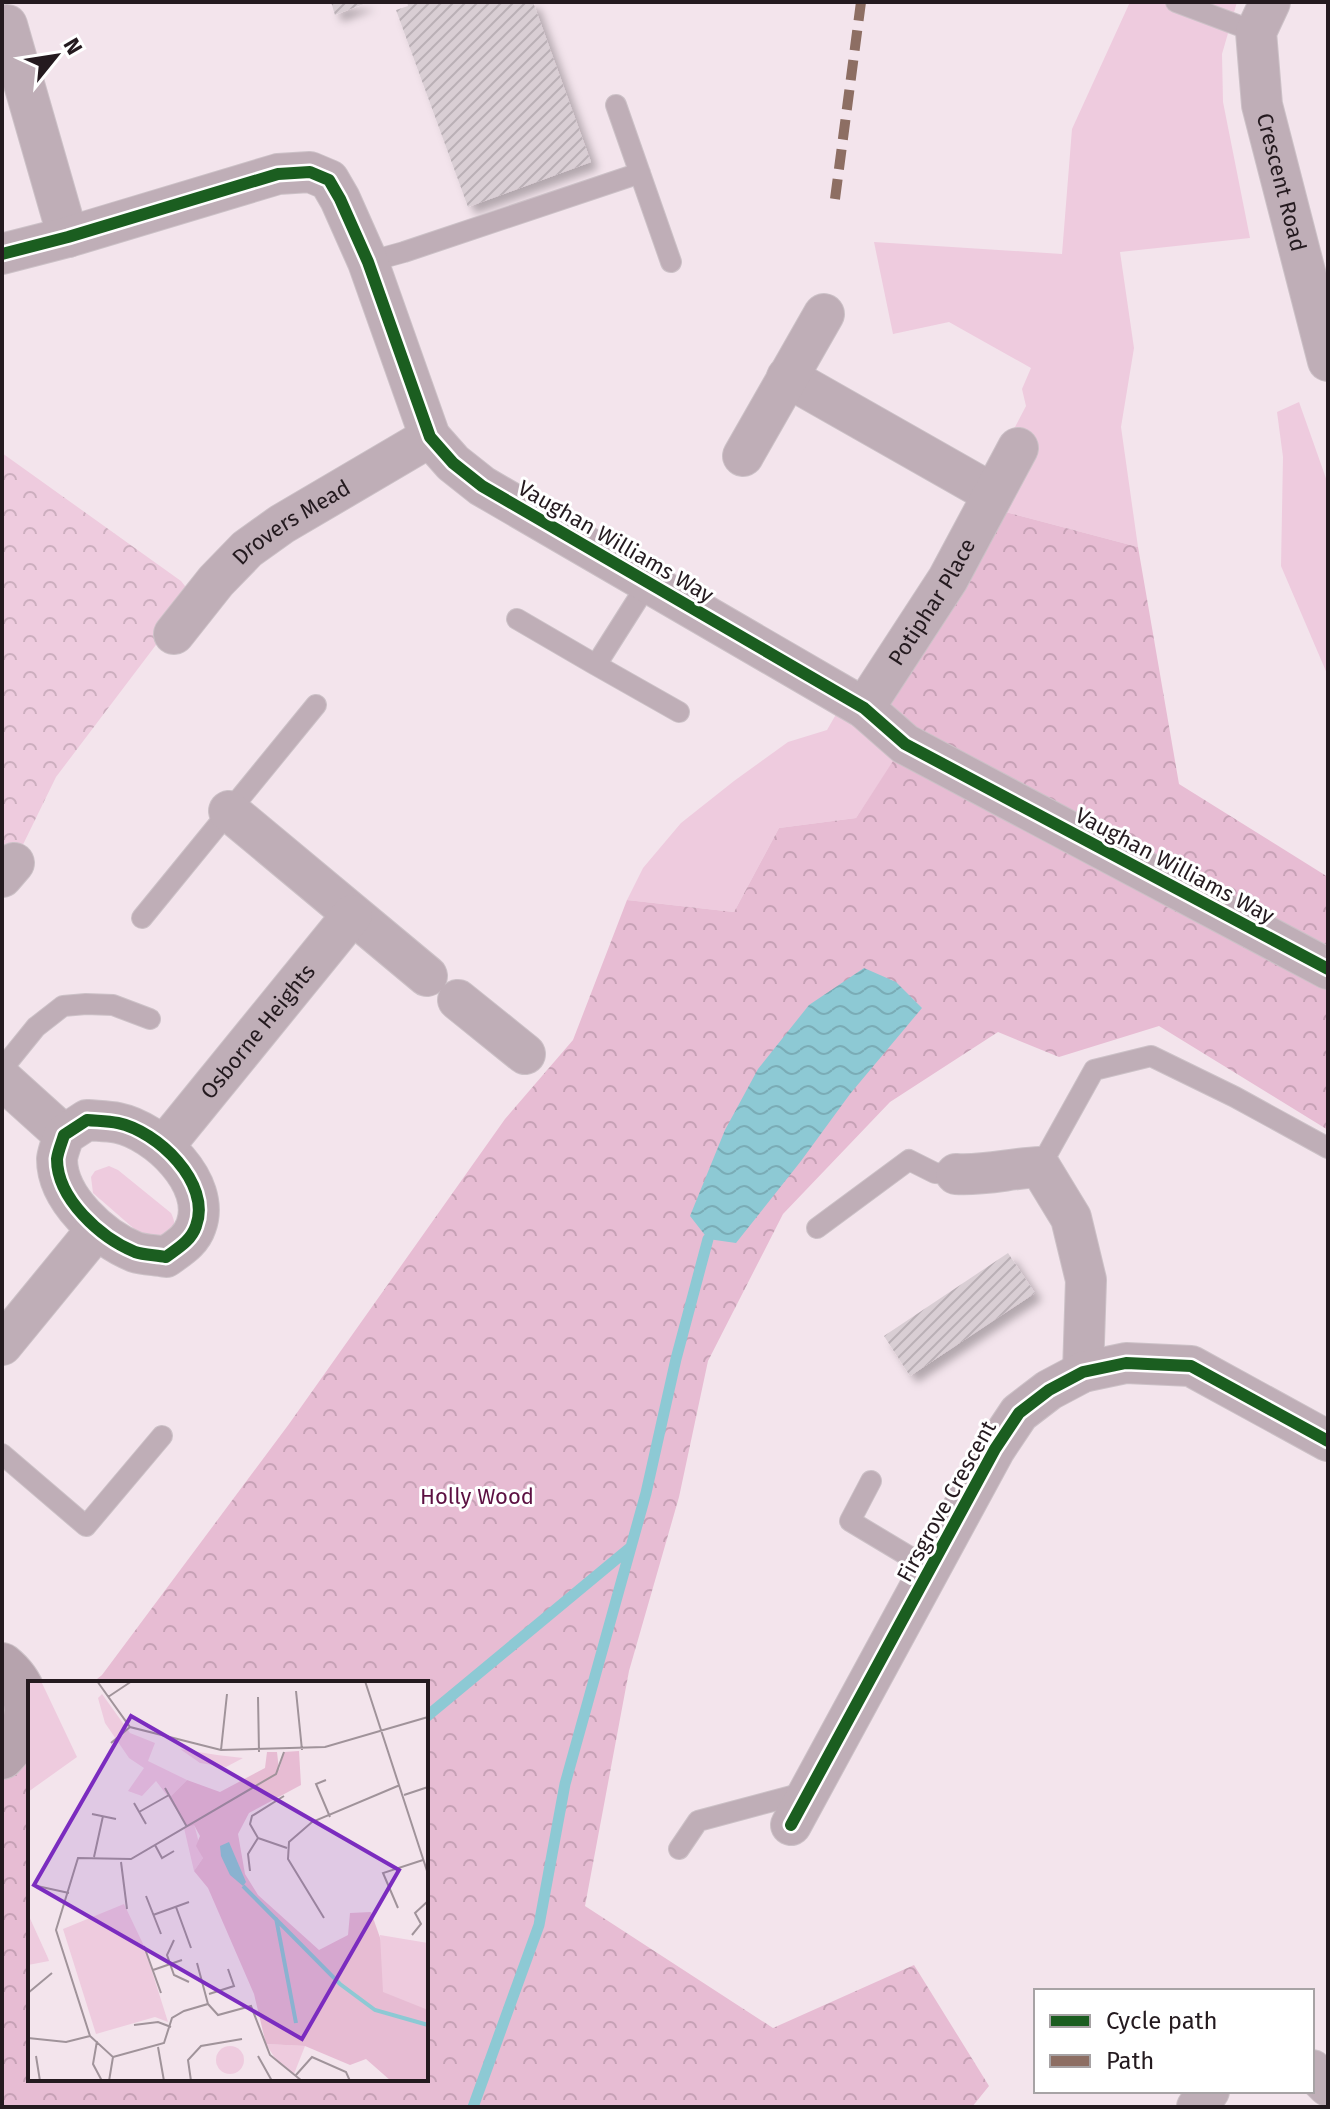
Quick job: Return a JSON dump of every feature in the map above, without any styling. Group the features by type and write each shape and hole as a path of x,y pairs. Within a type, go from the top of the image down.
{"street":[{"name":"Crescent Road","path":"1263,17 1262,105 1328,361"},
{"path":"7,25 68,237"},
{"name":"Vaughan Williams Way","path":"2,254 278,174 310,172 329,180 368,262 430,437 453,463 482,486 864,708 905,744 1328,969"},
{"path":"743,456 824,314"},
{"path":"787,377 993,494"},
{"name":"Drovers Mead","path":"174,634 223,573 247,549 282,524 430,437"},
{"name":"Potiphar Place","path":"864,708 948,579 1018,448"},
{"path":"229,811 427,976"},
{"name":"Osborne Heights","path":"164,1146 352,915"},
{"path":"458,1000 525,1054"},
{"path":"2,1079 64,1135"},
{"path":"87,1120 118,1123 164,1146 189,1176 198,1200 197,1225 188,1241 166,1257 136,1252 97,1229 73,1203 61,1181 57,1158 64,1135 87,1120"},
{"path":"956,1174 1040,1167 1071,1218 1086,1280 1083,1372"},
{"path":"2,1345 97,1229"},
{"name":"Firsgrove Crescent","path":"791,1825 995,1449 1019,1413 1049,1390 1083,1372 1126,1363 1191,1366 1328,1441"},
{"path":"2,1665 15,1675 26,1695 27,1713 21,1734 2,1757"}],"lane":[{"path":"1176,2 1263,17"},
{"path":"616,105 671,262"},
{"path":"368,262 640,173"},
{"path":"596,665 648,583"},
{"path":"517,619 679,712"},
{"path":"142,918 316,705"},
{"path":"2,1069 36,1027 63,1006 113,1005 150,1019"},
{"path":"1040,1167 1094,1070 1151,1056 1328,1148"},
{"path":"817,1228 909,1160 935,1173 956,1174"},
{"path":"2,1454 86,1526 162,1436"},
{"path":"871,1481 850,1521 930,1569"},
{"path":"679,1849 698,1821 810,1790"}],"green space":[{"path":"1130,2 1237,2 1222,54 1223,102 1250,238 1120,252 1134,348 1121,427 1138,547 975,504 1026,406 1022,389 1031,368 949,322 893,334 874,242 1062,254 1072,129"},
{"path":"1299,402 1328,484 1328,676 1281,566 1283,457 1277,412"},
{"path":"2,453 181,581 193,596 56,777 14,863 2,877"},
{"name":"Holly Wood","path":"975,504 1138,547 1179,784 1328,877 1328,1130 1159,1026 1059,1057 998,1032 890,1102 783,1214 708,1361 679,1497 629,1671 585,1906 773,2028 914,1965 989,2086 972,2107 2,2107 2,1756 28,1730 28,2081 428,2081 428,1681 94,1681 289,1424 505,1119 573,1040 627,900 734,912 779,828 856,818 904,744 864,708"},
{"path":"846,697 905,744 856,818 779,828 734,912 627,900 643,868 681,823 788,742 827,730"},
{"path":"109,1166 171,1213 174,1226 169,1233 147,1240 93,1193 91,1177 95,1171"}],"water":[{"path":"864,968 896,982 922,1008 850,1094 736,1243 708,1239 690,1216 725,1130 758,1069 809,1005"}],"building":[{"path":"331,2 369,2 335,15"},
{"path":"407,2 533,2 591,162 468,207 396,10 408,6"},
{"path":"1008,1253 1035,1293 910,1376 884,1336"}],"waterway":[{"path":"473,2107 539,1925 565,1784 646,1493 676,1359 708,1239"},
{"path":"428,1715 631,1547"}],"marked path":[{"path":"835,199 861,2"}],"cycle path":[{"path":"2,254 278,174 310,172 329,180 368,262 430,437 453,463 482,486 864,708 905,744 1328,969"},
{"path":"87,1120 118,1123 149,1136 178,1161 189,1177 199,1210 196,1226 187,1240 166,1257 135,1252 108,1237 83,1215 64,1188 57,1159 64,1135 87,1120"},
{"path":"791,1825 995,1449 1019,1413 1049,1390 1083,1372 1126,1363 1191,1366 1328,1441"}]}
